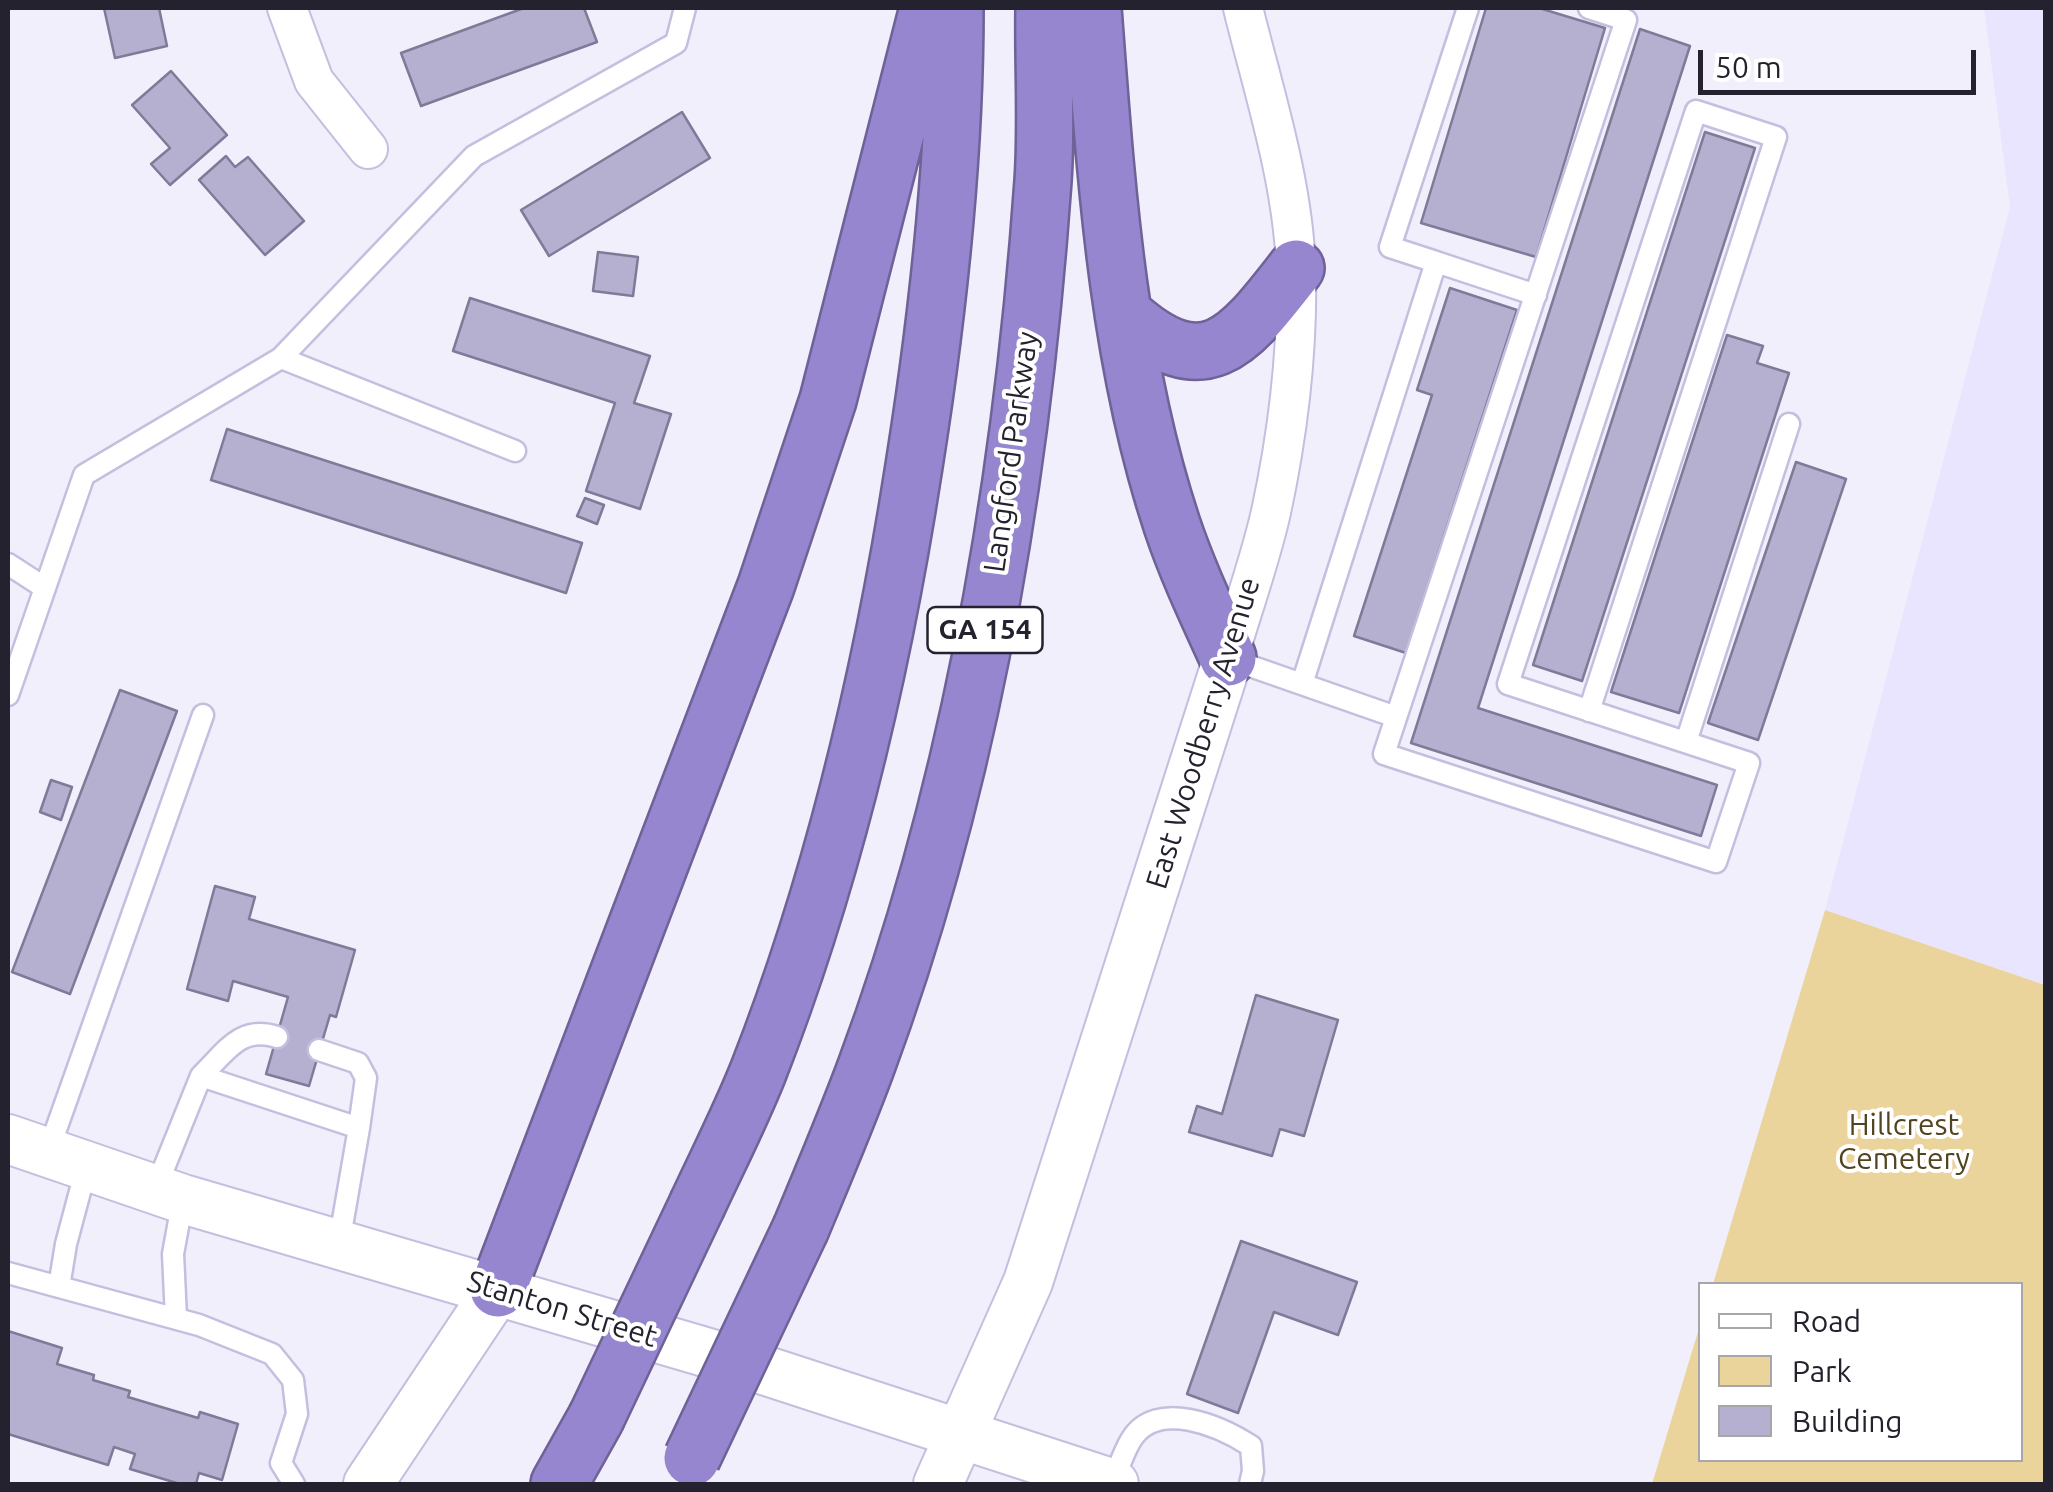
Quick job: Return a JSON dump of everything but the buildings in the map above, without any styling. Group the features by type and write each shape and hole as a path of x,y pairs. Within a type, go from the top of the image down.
{"highway":[{"path":"498,1289 772,567 828,400 928,8"},
{"name":"GA 154","path":"559,1484 596,1418 757,1074 809,924 863,739 898,570 928,378 942,254 955,8"},
{"name":"Langford Parkway","path":"685,1471 802,1228 867,1066 918,905 968,716 1013,481 1043,178 1044,8"},
{"path":"1092,8 1107,196 1139,400 1172,526 1228,658"},
{"path":"1125,314 1165,345 1192,353 1217,349 1245,328 1296,268"}],"street":[{"path":"288,8 314,81 368,150"},
{"name":"East Woodberry Avenue","path":"938,1484 1028,1282 1271,514 1286,427 1296,268 1280,158 1244,8"},
{"name":"Stanton Street","path":"47,1154 169,1194 498,1289 1113,1484"},
{"path":"368,1484 498,1289"}],"lane":[{"path":"8,695 84,475 281,358 474,156 676,42 685,8"},
{"path":"1468,8 1390,247 1536,295"},
{"path":"1588,710 1776,137 1696,111 1508,684 1749,764 1716,862 1384,754 1626,20 1589,8"},
{"path":"1302,684 1436,262"},
{"path":"281,358 515,451"},
{"path":"1686,742 1789,424"},
{"path":"8,564 45,588"},
{"path":"1228,658 1396,716"},
{"path":"59,1287 66,1244 47,1154 203,716"},
{"path":"176,1318 169,1194 201,1076 245,1034 261,1032 277,1037"},
{"path":"320,1050 358,1063 366,1078 339,1243"},
{"path":"201,1076 359,1128"},
{"path":"8,1273 176,1318 272,1354 293,1380 297,1414 281,1463 294,1484"},
{"path":"1113,1484 1131,1439 1144,1424 1166,1418 1193,1421 1228,1432 1251,1446 1250,1484"}],"shaded area":[{"path":"1984,8 2045,8 2045,985 1825,910 2010,207"}],"green space":[{"name":"Hillcrest Cemetery","path":"1825,910 2045,985 2045,1484 1652,1484 1698,1332 1698,1462 2023,1462 2023,1282 1714,1282"}]}
